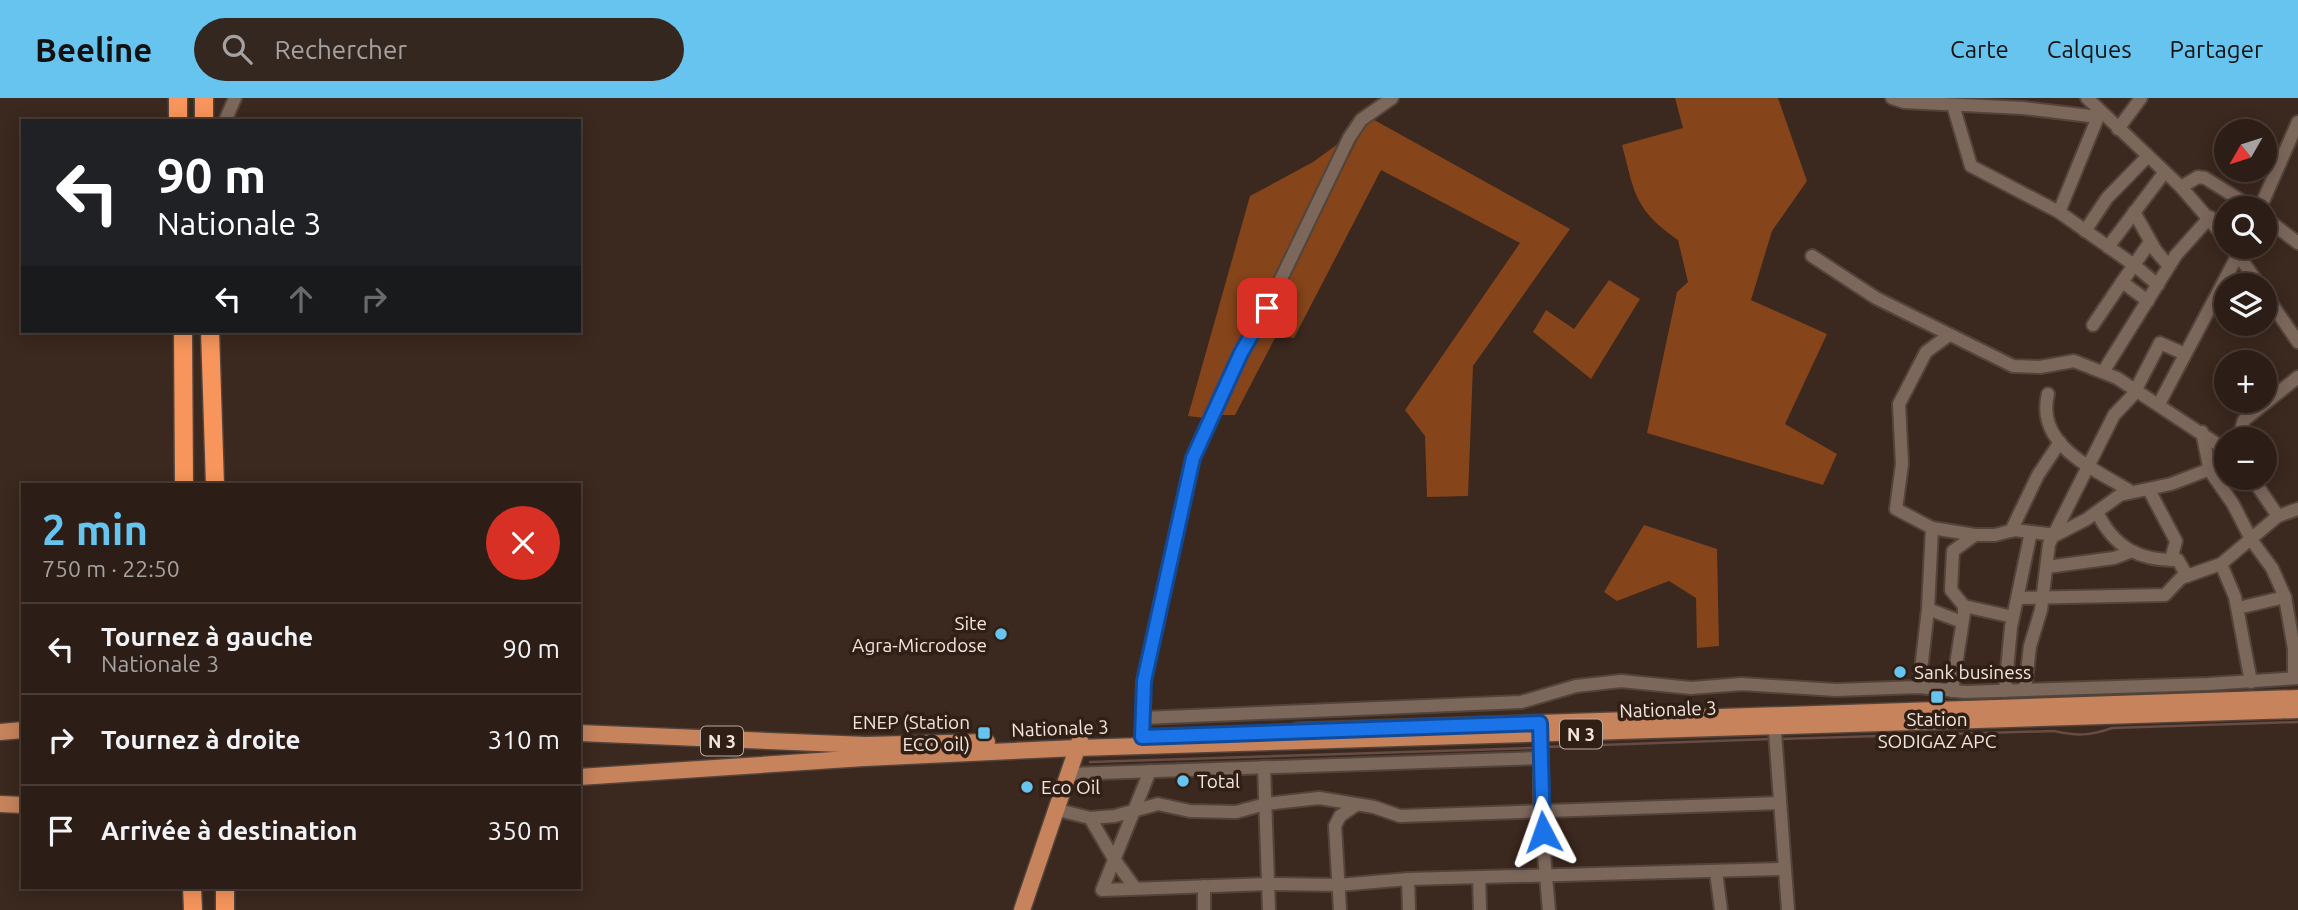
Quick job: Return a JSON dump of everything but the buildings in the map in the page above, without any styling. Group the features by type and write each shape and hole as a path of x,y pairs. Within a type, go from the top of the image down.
{"highway":[{"path":"178,98 178,119"},
{"path":"204,98 204,119"},
{"path":"183,333 184,483"},
{"path":"210,333 215,483"}],"main road":[{"name":"Nationale 3","path":"581,733 866,745 1079,744 1540,729 2298,698"},
{"name":"Nationale 3","path":"1774,720 2298,710"},
{"name":"Nationale 3","path":"581,777 1079,744 1142,737 1540,729"},
{"path":"0,732 21,730"},
{"path":"1021,910 1079,744"},
{"path":"0,804 21,805"}],"street":[{"path":"226,119 234,98"},
{"path":"1142,737 1144,681 1199,440 1349,138 1362,120 1392,98"},
{"path":"1892,98 1904,102 2100,114"},
{"path":"2087,98 2100,114 2181,187 2214,222"},
{"path":"2118,129 2141,98"},
{"path":"1953,105 1971,166 2059,212 2158,285"},
{"path":"2059,212 2100,114"},
{"path":"2265,196 2298,122"},
{"path":"2085,230 2107,198 2147,157"},
{"path":"2108,247 2127,226 2134,212 2165,173"},
{"path":"2181,187 2198,177 2205,178 2234,196"},
{"path":"2134,212 2150,242 2169,267"},
{"path":"2103,372 2169,267 2197,229 2210,217"},
{"path":"2127,226 2141,226"},
{"path":"2277,227 2298,243"},
{"path":"2093,325 2150,242"},
{"path":"1812,256 1876,298 2013,366 2040,367 2074,362 2117,378 2214,441"},
{"path":"2159,404 2232,259"},
{"path":"2122,282 2148,301"},
{"path":"2277,311 2298,341"},
{"path":"1949,335 1926,352 1899,404 1902,464 1896,509 1932,528 1975,535 1995,535 2011,531 2056,535 2130,491"},
{"path":"2025,690 2030,646 2043,597 2049,544 2056,535 2087,466 2114,415 2130,400 2160,343 2185,354"},
{"path":"2111,360 2117,378"},
{"path":"2242,427 2244,419 2298,377"},
{"path":"2048,394 2049,425 2060,442 2087,466 2130,491 2149,491 2214,469"},
{"path":"1143,718 1521,702 1576,686 1621,681 1691,688 1742,684 1836,690 1919,687 1952,691 2005,691 2296,678 2294,612 2272,568 2252,541 2233,503 2210,471 2202,432"},
{"path":"2011,531 2038,475 2060,442"},
{"path":"2260,490 2278,516"},
{"path":"2149,491 2176,541 2171,560"},
{"path":"2018,598 2165,595 2187,576 2221,564 2252,541 2278,516 2298,509"},
{"path":"2097,513 2103,526 2130,552 2152,561 2180,561 2187,576"},
{"path":"1919,687 1931,573 1932,528"},
{"path":"2005,691 2013,617 2031,533"},
{"path":"1975,535 1955,546 1951,590 1964,606 2013,617"},
{"path":"2047,567 2115,558 2130,552"},
{"path":"2221,564 2238,608 2251,682"},
{"path":"1931,573 1951,576"},
{"path":"2238,608 2285,597"},
{"path":"1952,691 1964,606"},
{"path":"1928,609 1962,622"},
{"path":"1774,720 1788,910"},
{"path":"1540,729 1541,810 1549,910"},
{"path":"1069,774 1539,758"},
{"path":"1264,767 1269,910"},
{"path":"1150,771 1102,890 1268,884 1339,885 1408,879 1716,873 1784,869"},
{"path":"1058,810 1090,818 1166,804 1190,811 1236,812 1266,804 1319,798 1400,816 1780,803"},
{"path":"1340,910 1335,826 1340,816 1356,805"},
{"path":"1090,818 1135,888"},
{"path":"1716,873 1721,910"},
{"path":"1479,877 1480,910"},
{"path":"1408,879 1409,910"},
{"path":"1204,886 1205,910"}],"shaded area":[{"path":"1675,98 1778,98 1807,181 1772,231 1751,300 1827,334 1785,424 1837,454 1823,485 1647,433 1677,292 1688,282 1678,240 1653,219 1638,199 1622,145 1683,128"},
{"path":"1369,117 1570,229 1473,366 1468,496 1427,497 1425,436 1405,410 1520,243 1381,170 1294,338 1276,336 1235,415 1217,415"},
{"path":"1353,133 1205,418 1188,416 1250,196 1313,162"},
{"path":"1609,280 1640,299 1591,379 1533,332 1546,310 1574,329"},
{"path":"1644,525 1717,549 1719,646 1697,648 1696,598 1669,581 1617,601 1604,592"}],"waterway":[{"path":"1779,739 2054,731 2083,734 2112,728 2298,722"},
{"path":"1544,747 1772,739"},
{"path":"1090,762 1534,748"}],"place":[{"name":"Site Agra-Microdose","path":"1001,634"},
{"name":"Sank business","path":"1900,672"},
{"name":"Station SODIGAZ APC","path":"1937,697"},
{"name":"ENEP (Station ECO oil)","path":"984,733"},
{"name":"Total","path":"1183,781"},
{"name":"Eco Oil","path":"1027,787"}],"route":[{"path":"1267,308 1241,353 1193,458 1144,681 1142,737 1540,723 1543,832"}]}
